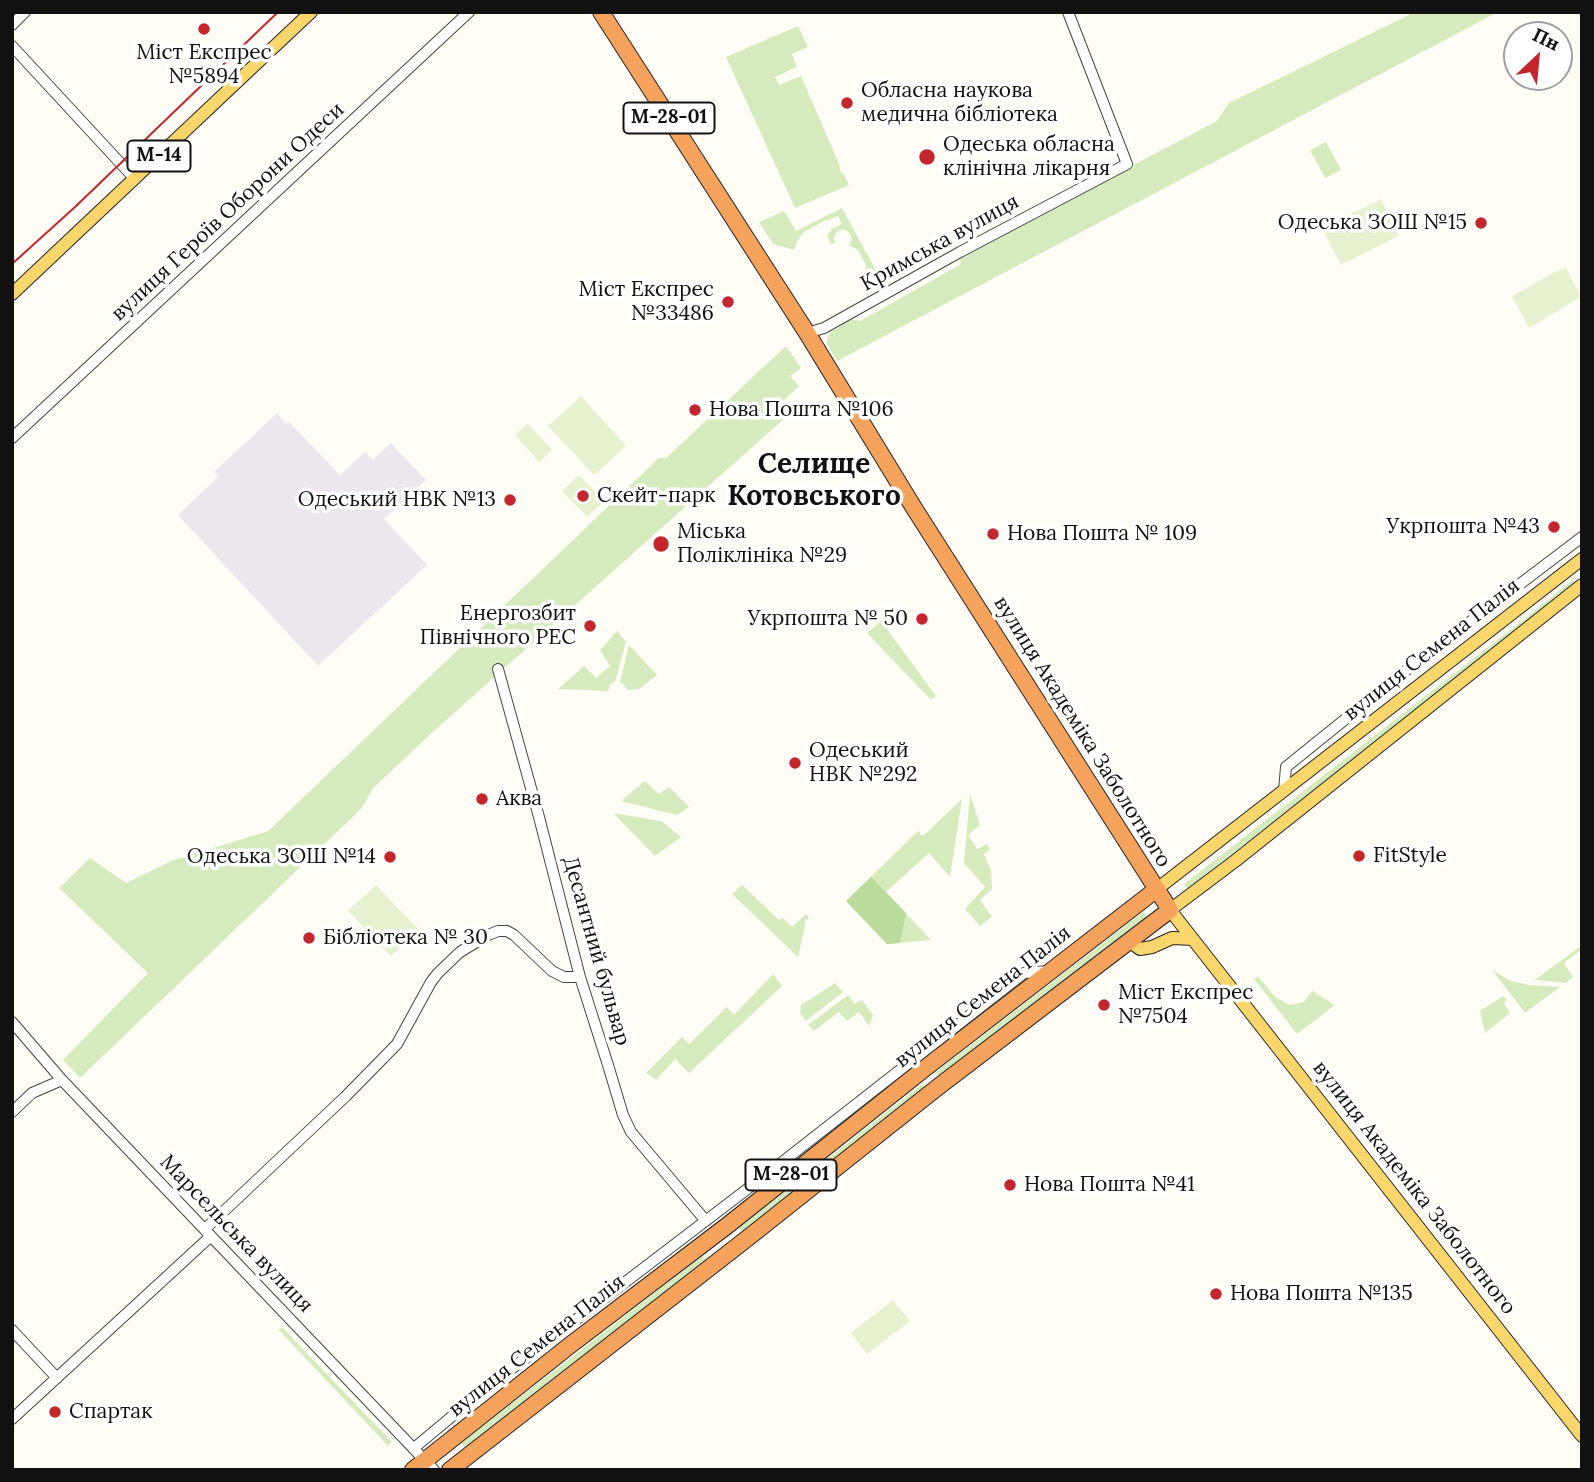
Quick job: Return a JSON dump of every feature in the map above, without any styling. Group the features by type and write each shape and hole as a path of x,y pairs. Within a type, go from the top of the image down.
{"highway":[{"name":"вулиця Академіка Заболотного","path":"601,12 807,333 914,508 1170,910"},
{"name":"вулиця Семена Палія","path":"424,1467 569,1346 1157,889"},
{"name":"вулиця Семена Палія","path":"450,1470 938,1087 1170,910"},
{"path":"924,1069 938,1087"},
{"path":"701,1245 715,1262"}],"main road":[{"name":"М-14","path":"12,293 311,12"},
{"name":"вулиця Семена Палія","path":"1157,889 1577,563"},
{"path":"1577,563 1582,583"},
{"name":"вулиця Семена Палія","path":"1170,910 1582,583"},
{"name":"вулиця Академіка Заболотного","path":"1170,910 1582,1436"},
{"path":"1129,941 1140,949 1172,938 1192,939"}],"street":[{"name":"вулиця Героїв Оборони Одеси","path":"12,439 469,12"},
{"name":"Кримська вулиця","path":"807,333 824,328 1127,164 1068,12"},
{"path":"12,46 135,179"},
{"path":"1284,791 1286,766 1399,675 1582,537"},
{"name":"Десантний бульвар","path":"498,669 580,977 626,1124 705,1220"},
{"path":"1399,675 1413,691"},
{"path":"12,1419 208,1232 397,1044 431,982 460,952 488,935 507,931 552,971 565,977 580,977"},
{"path":"414,1448 480,1393 1024,973 1051,970"},
{"name":"Марсельська вулиця","path":"12,1022 62,1080 414,1448 424,1467"},
{"path":"12,1112 32,1093 62,1080"},
{"path":"12,1331 57,1378"}],"shaded area":[{"path":"277,413 340,475 365,452 373,460 391,443 426,480 384,519 427,565 318,666 178,515 218,477 214,472"}],"green space":[{"path":"1415,12 1498,12 837,361 826,342 831,332 852,319 860,321 961,264 960,256 1217,121 1229,103"},
{"path":"798,26 808,47 792,54 797,67 775,77 779,85 801,76 849,185 795,208 726,57"},
{"path":"1326,142 1341,170 1325,178 1310,150"},
{"path":"1381,199 1399,236 1341,265 1322,228"},
{"path":"842,208 883,283 878,286 863,281 865,263 858,250 849,245 852,240 849,232 843,229 837,232 835,243 831,244 827,235 831,229 842,224 838,216 804,232 794,250 773,244 759,222 784,211 796,231"},
{"path":"1566,268 1581,297 1529,328 1512,296"},
{"path":"786,346 801,368 790,376 799,386 777,407 786,417 373,788 361,809 80,1078 63,1060 148,973 59,888 90,858 126,883 171,861 268,831 659,458 666,458"},
{"path":"581,396 626,446 594,475 548,426"},
{"path":"528,423 552,450 539,462 515,435"},
{"name":"Скейт-парк","path":"579,475 604,501 587,517 562,491"},
{"path":"1572,580 1575,585 1531,620 1188,888 1185,887 1184,884"},
{"path":"881,621 936,696 931,700 867,633"},
{"path":"617,631 626,642 615,682 610,684 608,691 558,689 584,666 596,678 610,666 600,650"},
{"path":"629,645 657,675 639,689 628,690 620,682"},
{"path":"645,781 659,794 669,787 689,807 677,815 621,801"},
{"path":"970,794 980,825 968,835 977,849 987,844 990,849 984,854 991,870 992,889 980,900 992,917 980,926 965,909 985,887 964,863"},
{"path":"962,799 950,877 929,853 886,892 931,940 887,944 846,901 918,831 923,836"},
{"path":"613,813 661,821 681,837 655,856"},
{"path":"871,877 906,913 900,943 887,944 846,901"},
{"path":"376,885 419,930 391,956 348,911"},
{"path":"742,885 779,920 783,918 792,927 806,914 809,918 806,920 798,957 732,894"},
{"path":"1143,912 1147,917 938,1076 936,1072"},
{"path":"1582,945 1582,949 1564,963 1573,977 1566,983 1535,980"},
{"path":"1492,970 1511,981 1560,987 1525,1013"},
{"path":"773,974 782,986 689,1073 675,1059 656,1080 646,1073 682,1037 689,1044 727,1007 734,1015"},
{"path":"1258,976 1275,997 1290,1005 1304,1002 1312,991 1335,1005 1297,1034 1254,979"},
{"path":"835,983 843,992 806,1021 800,1013 801,1005"},
{"path":"848,995 855,1004 862,1000 873,1015 869,1026 859,1012 847,1021 839,1012 814,1031 808,1025"},
{"path":"1503,996 1507,1000 1504,1003 1510,1013 1485,1033 1480,1011"},
{"path":"922,1084 925,1088 742,1233 739,1228"},
{"path":"702,1256 706,1260 465,1448 461,1443"},
{"path":"893,1300 910,1321 867,1354 851,1333"},
{"path":"283,1328 392,1442 388,1446 278,1329"}],"tram line":[{"path":"12,264 278,12"}],"place":[{"name":"Міст Експрес №5894","path":"204,29"},
{"name":"Обласна наукова медична бібліотека","path":"847,103"},
{"name":"Одеська обласна клінічна лікарня","path":"927,157"},
{"name":"Одеська ЗОШ №15","path":"1481,223"},
{"name":"Міст Експрес №33486","path":"728,302"},
{"name":"Нова Пошта №106","path":"695,410"},
{"name":"Скейт-парк","path":"583,496"},
{"name":"Одеський НВК №13","path":"510,500"},
{"name":"Укрпошта №43","path":"1554,527"},
{"name":"Нова Пошта № 109","path":"993,534"},
{"name":"Міська Поліклініка №29","path":"661,544"},
{"name":"Укрпошта № 50","path":"922,619"},
{"name":"Енергозбит Північного РЕС","path":"590,626"},
{"name":"Одеський НВК №292","path":"795,763"},
{"name":"Аква","path":"482,799"},
{"name":"FitStyle","path":"1359,856"},
{"name":"Одеська ЗОШ №14","path":"390,857"},
{"name":"Бібліотека № 30","path":"309,938"},
{"name":"Міст Експрес №7504","path":"1104,1005"},
{"name":"Нова Пошта №41","path":"1010,1185"},
{"name":"Нова Пошта №135","path":"1216,1294"},
{"name":"Спартак","path":"55,1412"}],"district":[{"name":"Селище Котовського","path":"814,481"}]}
